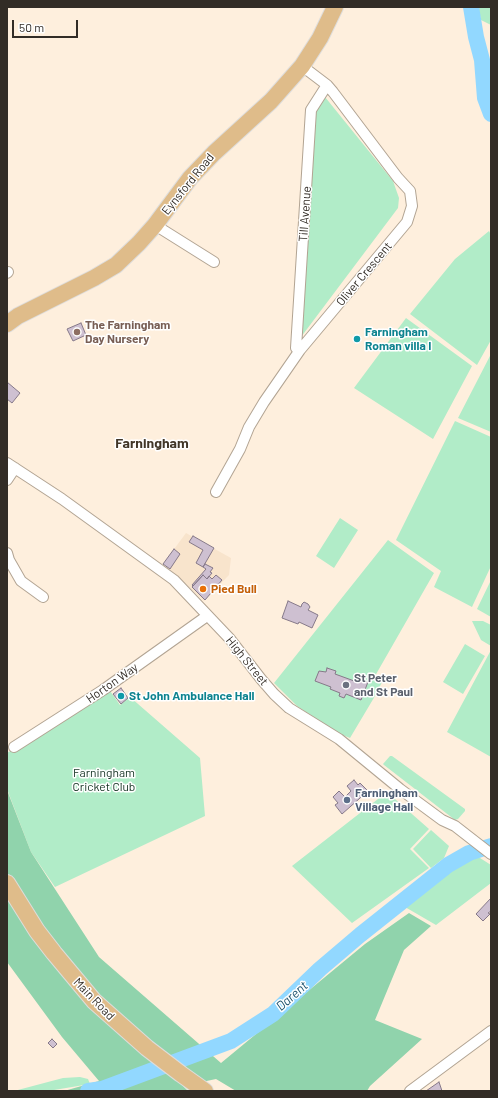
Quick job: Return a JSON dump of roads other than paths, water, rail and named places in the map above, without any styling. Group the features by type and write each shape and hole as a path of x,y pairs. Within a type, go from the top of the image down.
{"main road":[{"name":"Eynsford Road","path":"7,324 18,316 94,278 116,264 139,243 155,225 190,178 214,153 271,100 302,66 320,38 335,7"},
{"name":"Main Road","path":"7,884 37,931 75,980 117,1023 147,1048 205,1091"}],"street":[{"name":"Oliver Crescent","path":"216,492 240,449 249,427 264,402 300,350 407,222 412,206 410,191 398,178 327,85 302,66"},
{"name":"Till Avenue","path":"296,348 311,110 327,85"},
{"path":"155,225 214,262"},
{"path":"7,480 11,465"},
{"name":"High Street","path":"11,465 62,499 181,587 230,639 261,679 289,708 339,739 400,789 442,820 455,826 491,854"},
{"path":"7,553 20,581 43,597"},
{"name":"Horton Way","path":"14,747 103,690 207,616"},
{"path":"410,1091 491,1031"}],"waterway":[{"name":"Darent","path":"471,7 476,37 482,60 485,98 491,114"},
{"name":"Darent","path":"88,1091 102,1089 231,1041 273,1014 320,969 448,865 469,853 491,846"}],"place":[{"name":"The Farningham Day Nursery","path":"77,332"},
{"name":"Farningham Roman villa I","path":"357,339"},
{"name":"Pied Bull","path":"203,589"},
{"name":"St Peter and St Paul","path":"346,685"},
{"name":"St John Ambulance Hall","path":"121,696"},
{"name":"Farningham Village Hall","path":"347,800"}],"district":[{"name":"Farningham","path":"152,443"}],"park label":[{"name":"Farningham Cricket Club","path":"104,780"}]}
